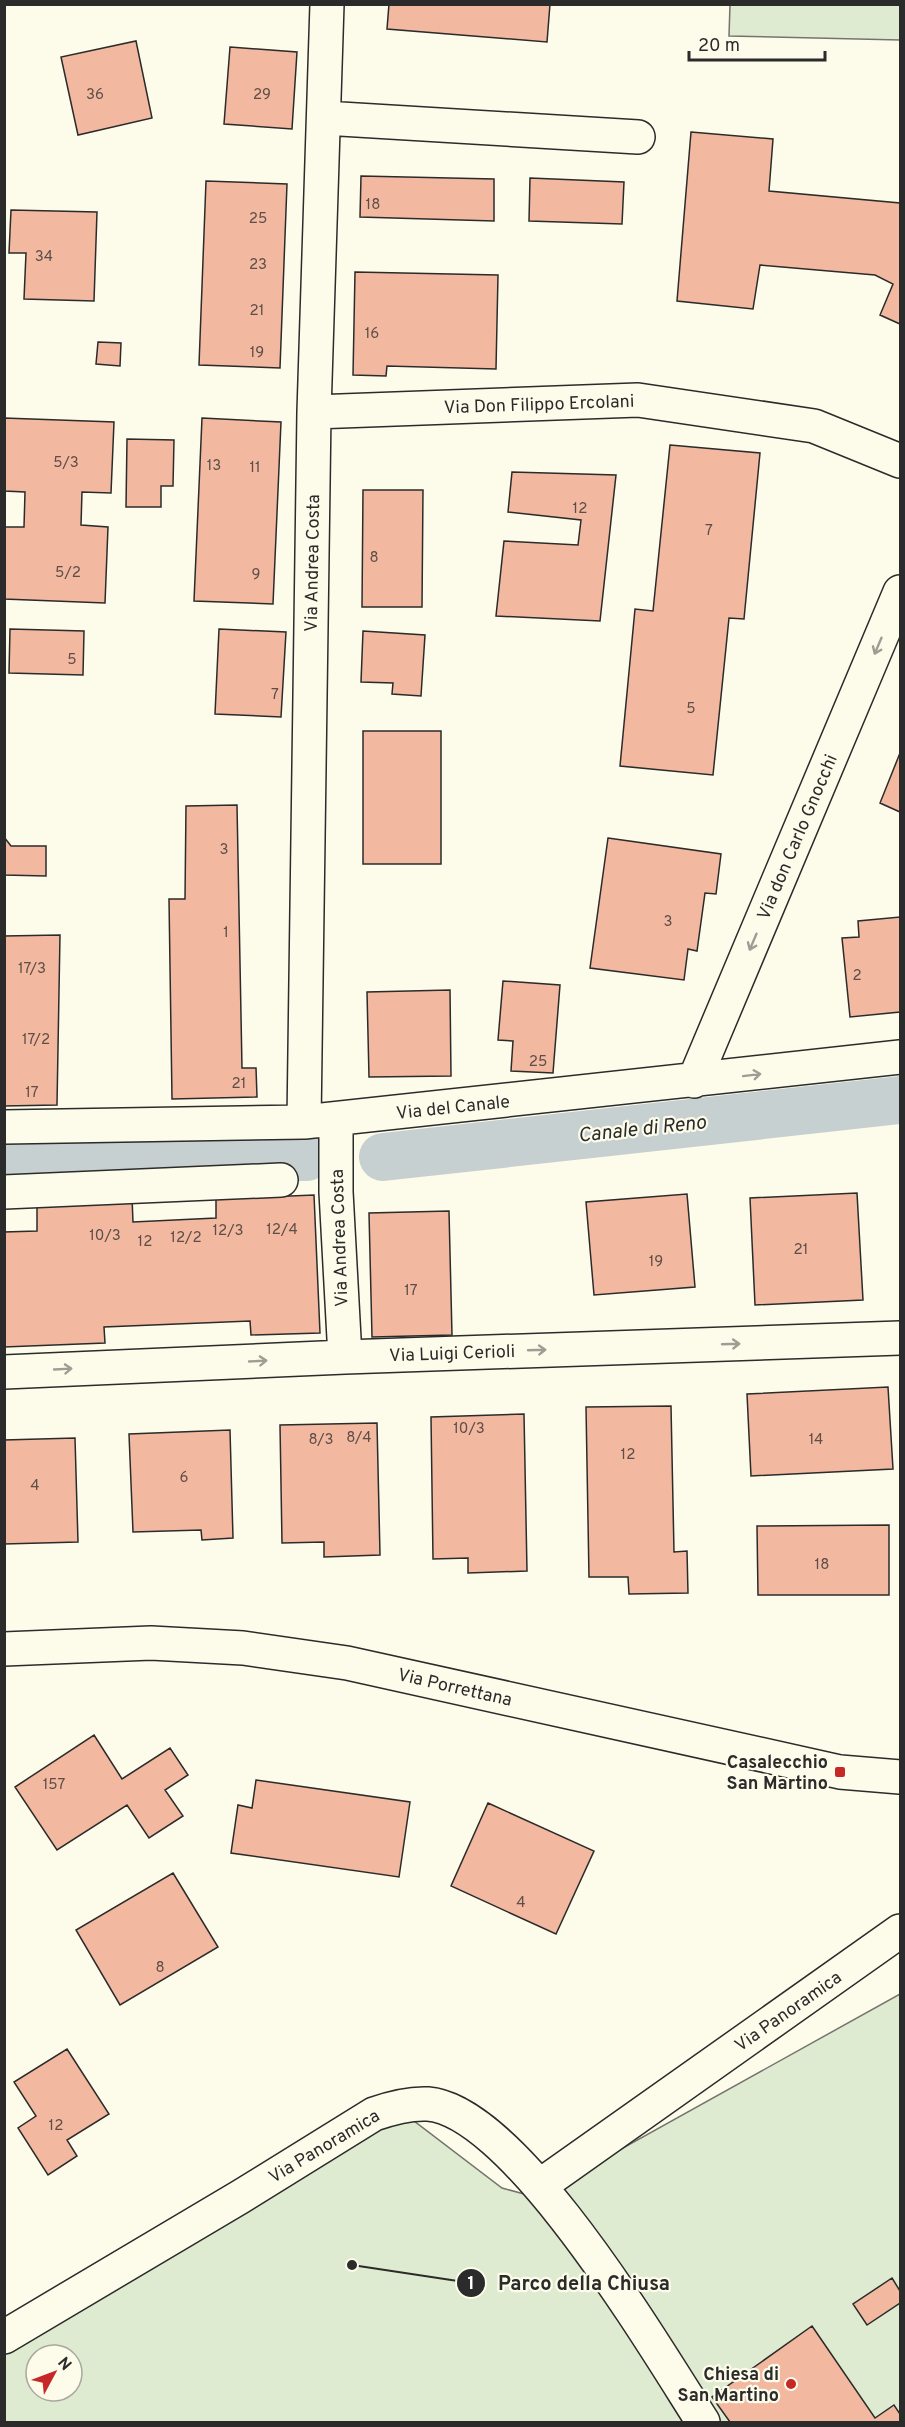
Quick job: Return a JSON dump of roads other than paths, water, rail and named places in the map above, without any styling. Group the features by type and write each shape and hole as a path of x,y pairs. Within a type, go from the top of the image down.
{"street":[{"name":"Via Andrea Costa","path":"304,1122 314,412 327,4"},
{"path":"324,118 638,137"},
{"name":"Via Don Filippo Ercolani","path":"314,412 638,400 814,426 900,461"},
{"name":"Via don Carlo Gnocchi","path":"694,1081 900,592"},
{"name":"Via del Canale","path":"4,1127 336,1120 900,1058"},
{"name":"Via Andrea Costa","path":"336,1120 336,1192 345,1357"},
{"path":"4,1192 281,1180"},
{"name":"Via Luigi Cerioli","path":"4,1372 345,1357 900,1338"},
{"name":"Via Porrettana","path":"4,1649 151,1643 255,1649 347,1663 840,1772 900,1777"},
{"name":"Via Panoramica","path":"4,2337 240,2197 374,2114 397,2106 429,2104 462,2116 486,2132 541,2185 900,1931"},
{"path":"541,2185 624,2300 703,2422"}],"waterway":[{"name":"Canale di Reno","path":"383,1157 900,1100"},
{"path":"4,1159 307,1157"}],"place":[{"name":"Casalecchio San Martino","path":"840,1772"},
{"name":"Parco della Chiusa","path":"352,2265"},
{"name":"Chiesa di San Martino","path":"791,2384"}]}
